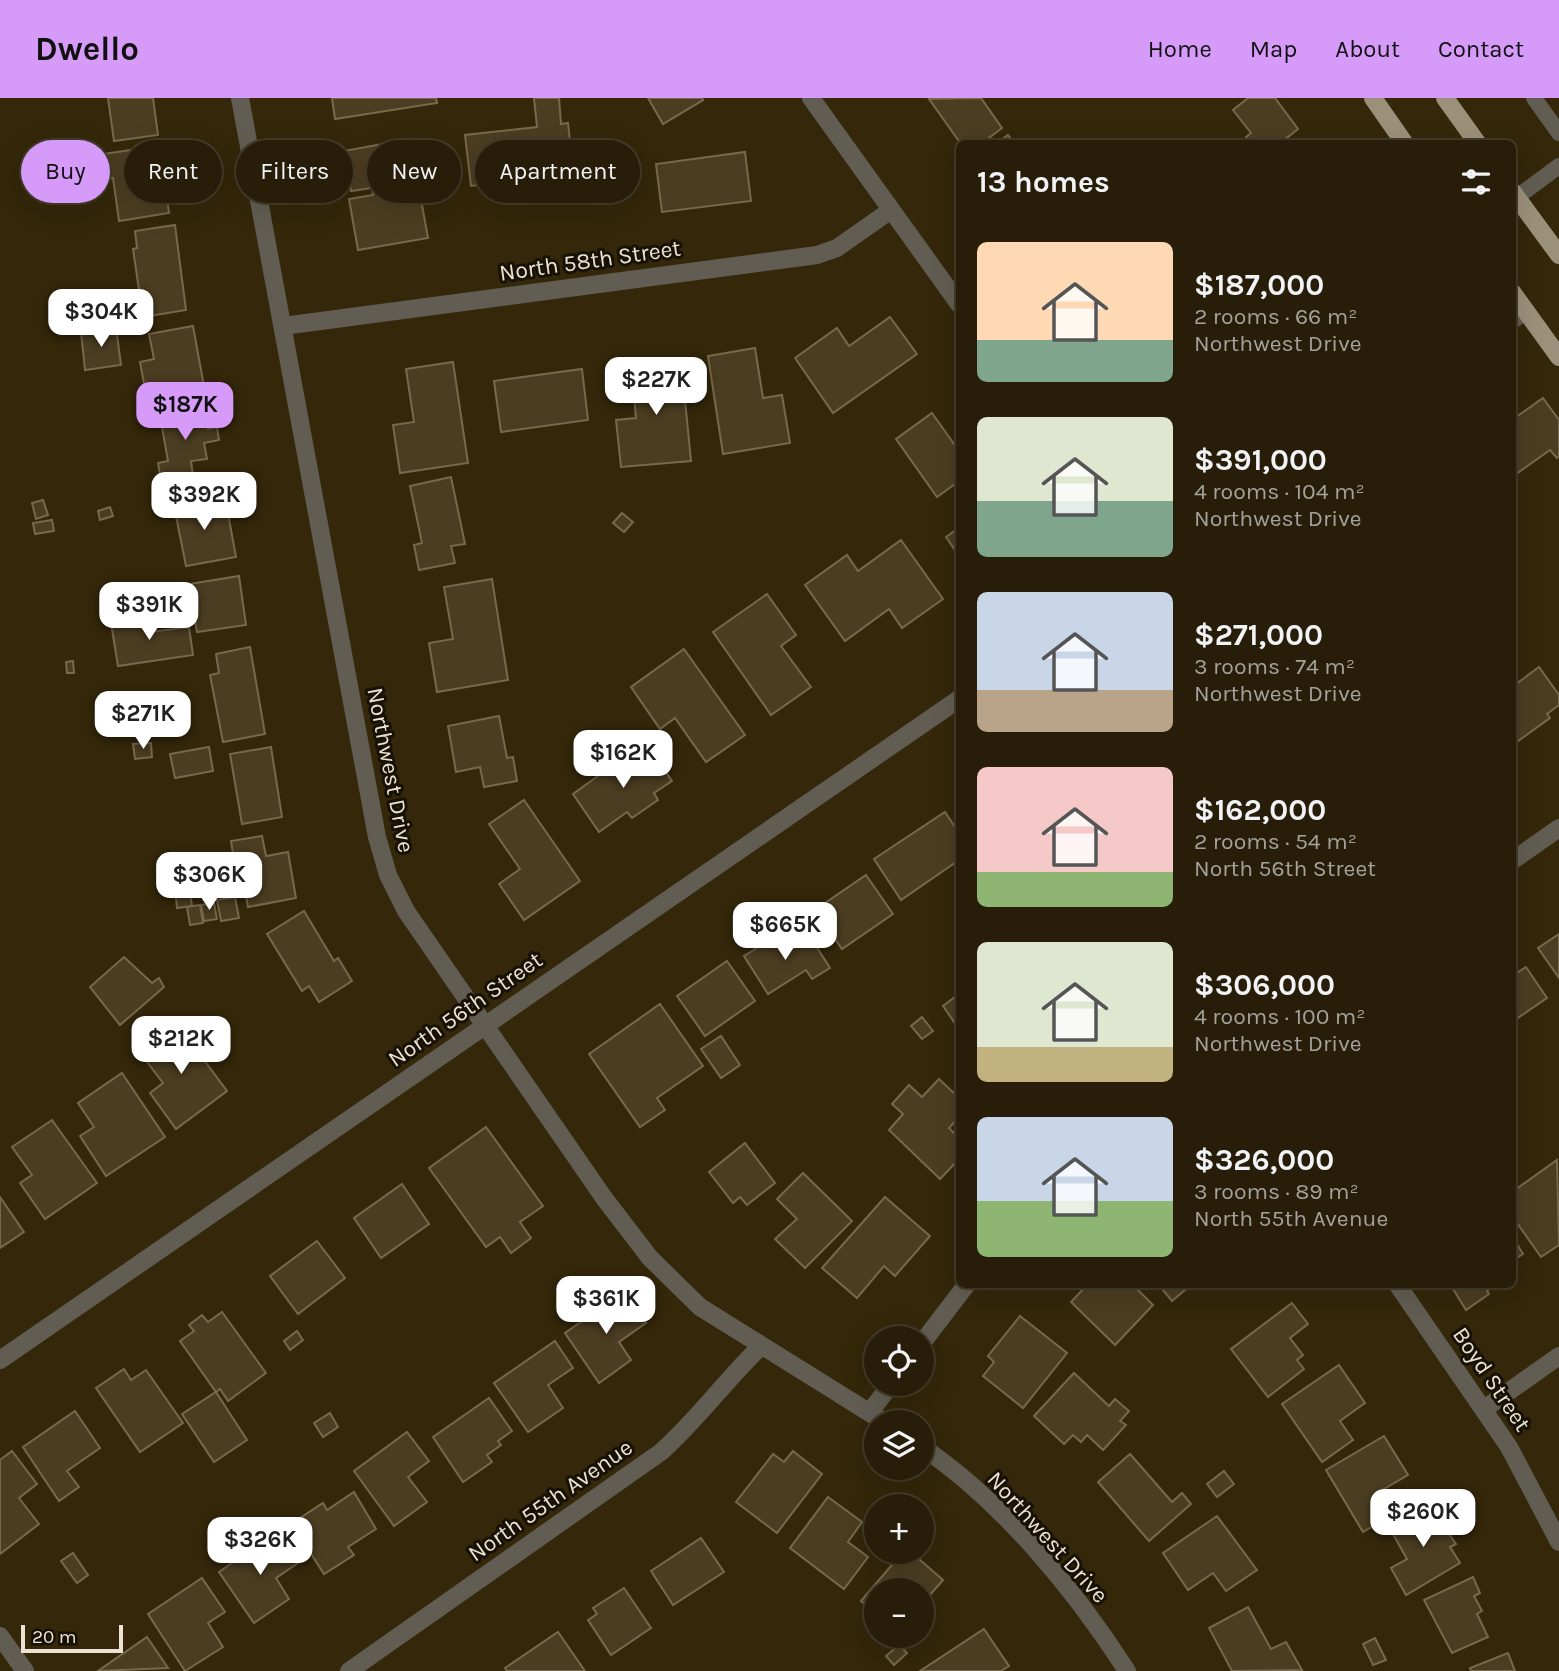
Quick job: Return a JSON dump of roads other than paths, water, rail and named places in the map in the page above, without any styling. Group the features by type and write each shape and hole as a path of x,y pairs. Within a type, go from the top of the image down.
{"main road":[{"path":"1373,98 1402,140"},
{"path":"1445,98 1475,140"},
{"path":"1516,197 1559,255"},
{"path":"1519,316 1559,358"}],"street":[{"name":"Northwest Drive","path":"240,98 377,837 388,876 406,911 604,1198 650,1258 700,1307 760,1347 867,1410"},
{"path":"811,98 956,300"},
{"name":"North 58th Street","path":"283,326 817,255 837,248 891,210"},
{"name":"North 56th Street","path":"0,1360 956,701"},
{"path":"1516,857 1559,828"},
{"path":"934,1327 964,1288"},
{"name":"Boyd Street","path":"1400,1288 1509,1447 1559,1542"},
{"name":"North 55th Avenue","path":"349,1671 661,1452 687,1429 733,1373 760,1347"},
{"path":"1484,1409 1559,1356"},
{"name":"Northwest Drive","path":"934,1457 1000,1515 1074,1595 1122,1665"},
{"path":"0,1637 25,1671"},
{"path":"1104,1671 1122,1665"}],"lane":[{"path":"1534,98 1559,133"},
{"path":"1516,193 1559,166"}]}
